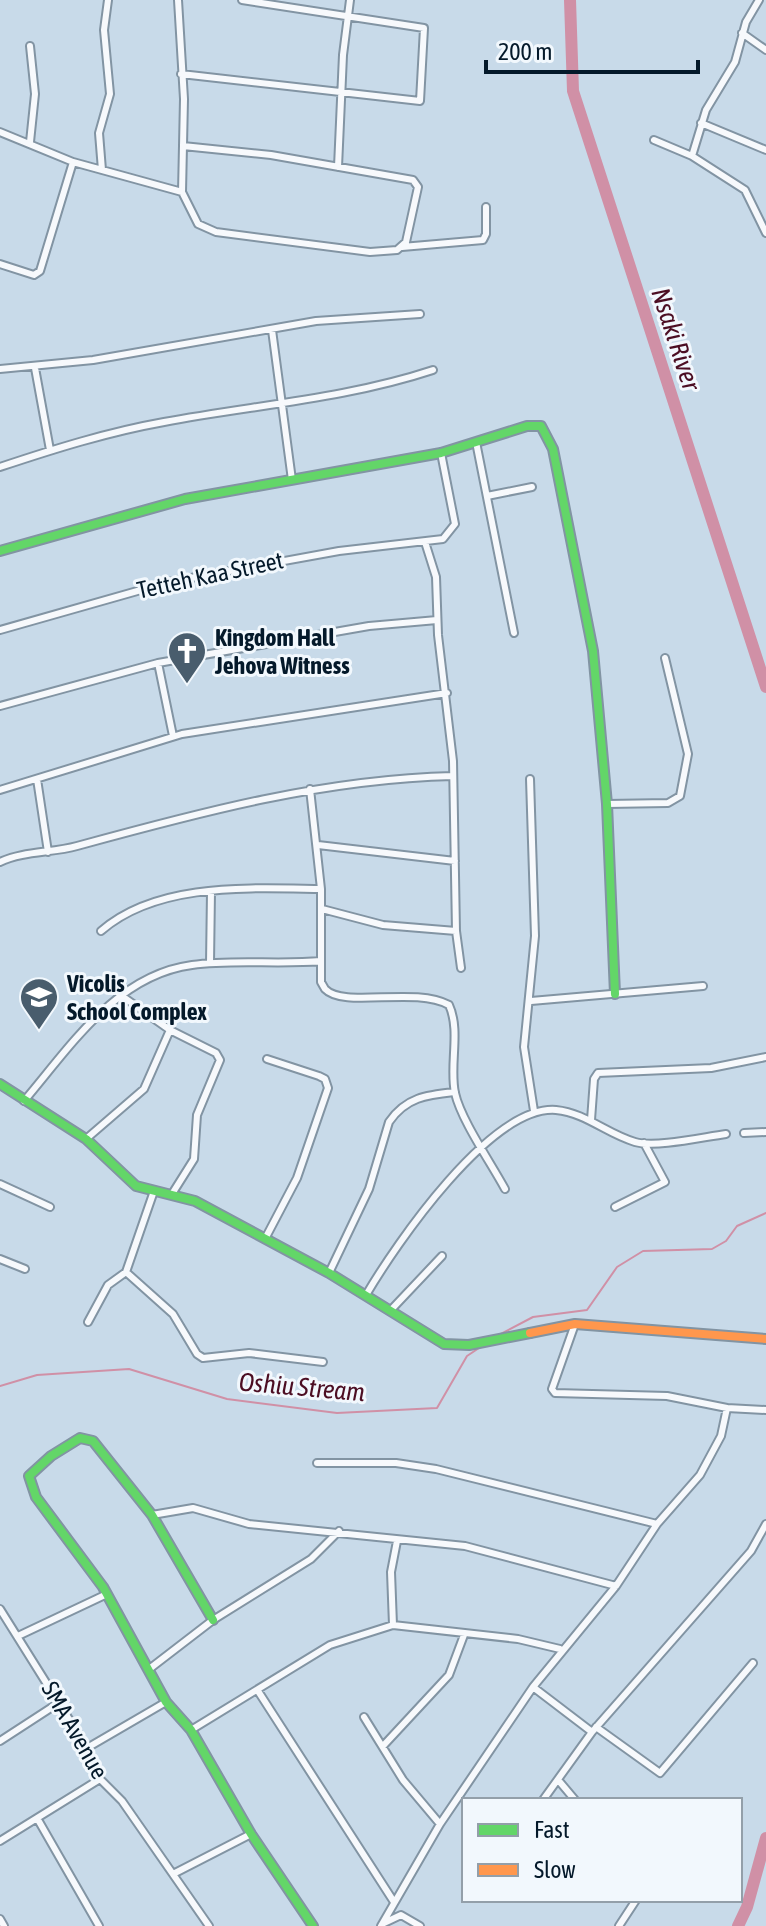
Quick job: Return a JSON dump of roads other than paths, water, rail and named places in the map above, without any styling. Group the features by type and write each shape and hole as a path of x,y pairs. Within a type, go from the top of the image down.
{"street":[{"path":"102,170 98,142 110,94 104,30 108,0"},
{"path":"178,0 182,192 194,219 207,230 370,252 483,240 486,207"},
{"path":"181,74 420,101 424,28 242,0"},
{"path":"338,167 346,15 350,0"},
{"path":"692,156 701,123 735,62 751,9 759,0"},
{"path":"742,33 766,50"},
{"path":"30,46 35,94 30,142"},
{"path":"701,123 766,150"},
{"path":"0,132 73,162 182,192"},
{"path":"654,140 692,156 745,190 766,233"},
{"path":"183,146 389,174 416,183 408,235 402,247"},
{"path":"0,264 34,275 40,271 73,162"},
{"path":"0,369 35,368 316,321 420,314"},
{"path":"272,330 285,404 292,480"},
{"path":"35,368 50,450"},
{"path":"0,467 50,450 165,421 285,404 401,381 433,370"},
{"path":"0,551 185,499 441,453 536,424 549,437 593,651 607,804 616,954 615,994"},
{"path":"476,442 514,633"},
{"path":"441,453 455,524 443,539 425,542 435,568 437,620 447,693 453,776 456,931 461,968"},
{"path":"487,496 532,487"},
{"name":"Tetteh Kaa Street","path":"0,630 169,582 339,551 425,542"},
{"path":"0,706 158,663 369,626 437,620"},
{"path":"607,804 668,803 680,796 688,754 665,658"},
{"path":"158,663 173,736"},
{"path":"0,790 173,736 447,693"},
{"path":"0,862 171,818 310,789 453,776"},
{"path":"37,779 48,852"},
{"path":"530,779 535,936 531,1001 524,1047 534,1111"},
{"path":"310,789 321,889 321,982 330,995 353,998 412,995 449,1005 454,1014 455,1092 505,1189"},
{"path":"318,845 455,861"},
{"path":"101,931 121,915 143,904 211,892 321,889"},
{"path":"210,963 211,892"},
{"path":"322,909 383,925 456,931"},
{"path":"24,1101 119,994 167,970 210,963 321,961"},
{"path":"531,1001 703,986"},
{"path":"119,994 170,1030 216,1053 220,1060 197,1115 194,1159 172,1194"},
{"path":"86,1139 144,1089 170,1030"},
{"path":"591,1120 594,1079 598,1073 711,1068 766,1057"},
{"path":"266,1237 297,1178 328,1088 325,1079 319,1076 267,1059"},
{"path":"0,1084 86,1139 128,1182 195,1201 266,1237 444,1344 483,1342 575,1324 766,1339"},
{"path":"329,1273 358,1215 389,1122 398,1109 423,1096 455,1092"},
{"path":"366,1295 399,1242 450,1177 534,1111 557,1110 591,1120 644,1143 726,1134"},
{"path":"744,1133 766,1132"},
{"path":"615,1207 665,1182 644,1143"},
{"path":"0,1184 50,1207"},
{"path":"88,1322 108,1285 126,1272 154,1191"},
{"path":"390,1311 442,1256"},
{"path":"0,1259 25,1269"},
{"path":"126,1272 173,1314 197,1354 203,1358 261,1354 323,1362"},
{"path":"575,1324 552,1389 555,1393 667,1396 727,1408 766,1410"},
{"path":"381,1926 440,1824 533,1687 560,1649 616,1586 657,1524 708,1463 721,1436 727,1408"},
{"path":"213,1620 152,1515 93,1441 86,1437 51,1456 29,1476 36,1497 107,1594 166,1702 191,1730 251,1834 313,1926"},
{"path":"317,1463 396,1463 436,1469 657,1524"},
{"path":"152,1515 193,1508 249,1524 465,1546 616,1586"},
{"path":"545,1798 594,1730 751,1551 766,1524"},
{"path":"148,1670 213,1620 296,1570 339,1531"},
{"path":"393,1625 391,1572 397,1541"},
{"path":"18,1636 107,1594"},
{"name":"SMA Avenue","path":"0,1609 60,1702 87,1748 100,1779 122,1801 209,1926"},
{"path":"191,1730 330,1645 393,1625 518,1639 560,1649"},
{"path":"383,1746 449,1675 464,1635"},
{"path":"533,1687 660,1773 753,1663"},
{"path":"258,1691 394,1902"},
{"path":"0,1741 60,1702"},
{"path":"87,1748 166,1702"},
{"path":"364,1717 420,1803 440,1824"},
{"path":"0,1841 100,1779"},
{"path":"559,1781 573,1798"},
{"path":"37,1818 99,1926"},
{"path":"175,1873 251,1834"},
{"path":"619,1926 635,1902"},
{"path":"381,1926 401,1915 420,1926"},
{"path":"0,1919 4,1926"}],"waterway":[{"name":"Nsaki River","path":"570,0 573,91 766,687"},
{"name":"Oshiu Stream","path":"497,1336 533,1317 587,1310 617,1267 643,1251 712,1249 726,1241 737,1226 766,1213"},
{"name":"Oshiu Stream","path":"0,1386 37,1375 129,1369 227,1399 337,1413 437,1408 467,1356 482,1346"},
{"name":"Nsaki River","path":"738,1926 747,1907 766,1838"}],"place":[{"name":"Kingdom Hall Jehova Witness","path":"187,685"},
{"name":"Vicolis School Complex","path":"39,1031"}]}
